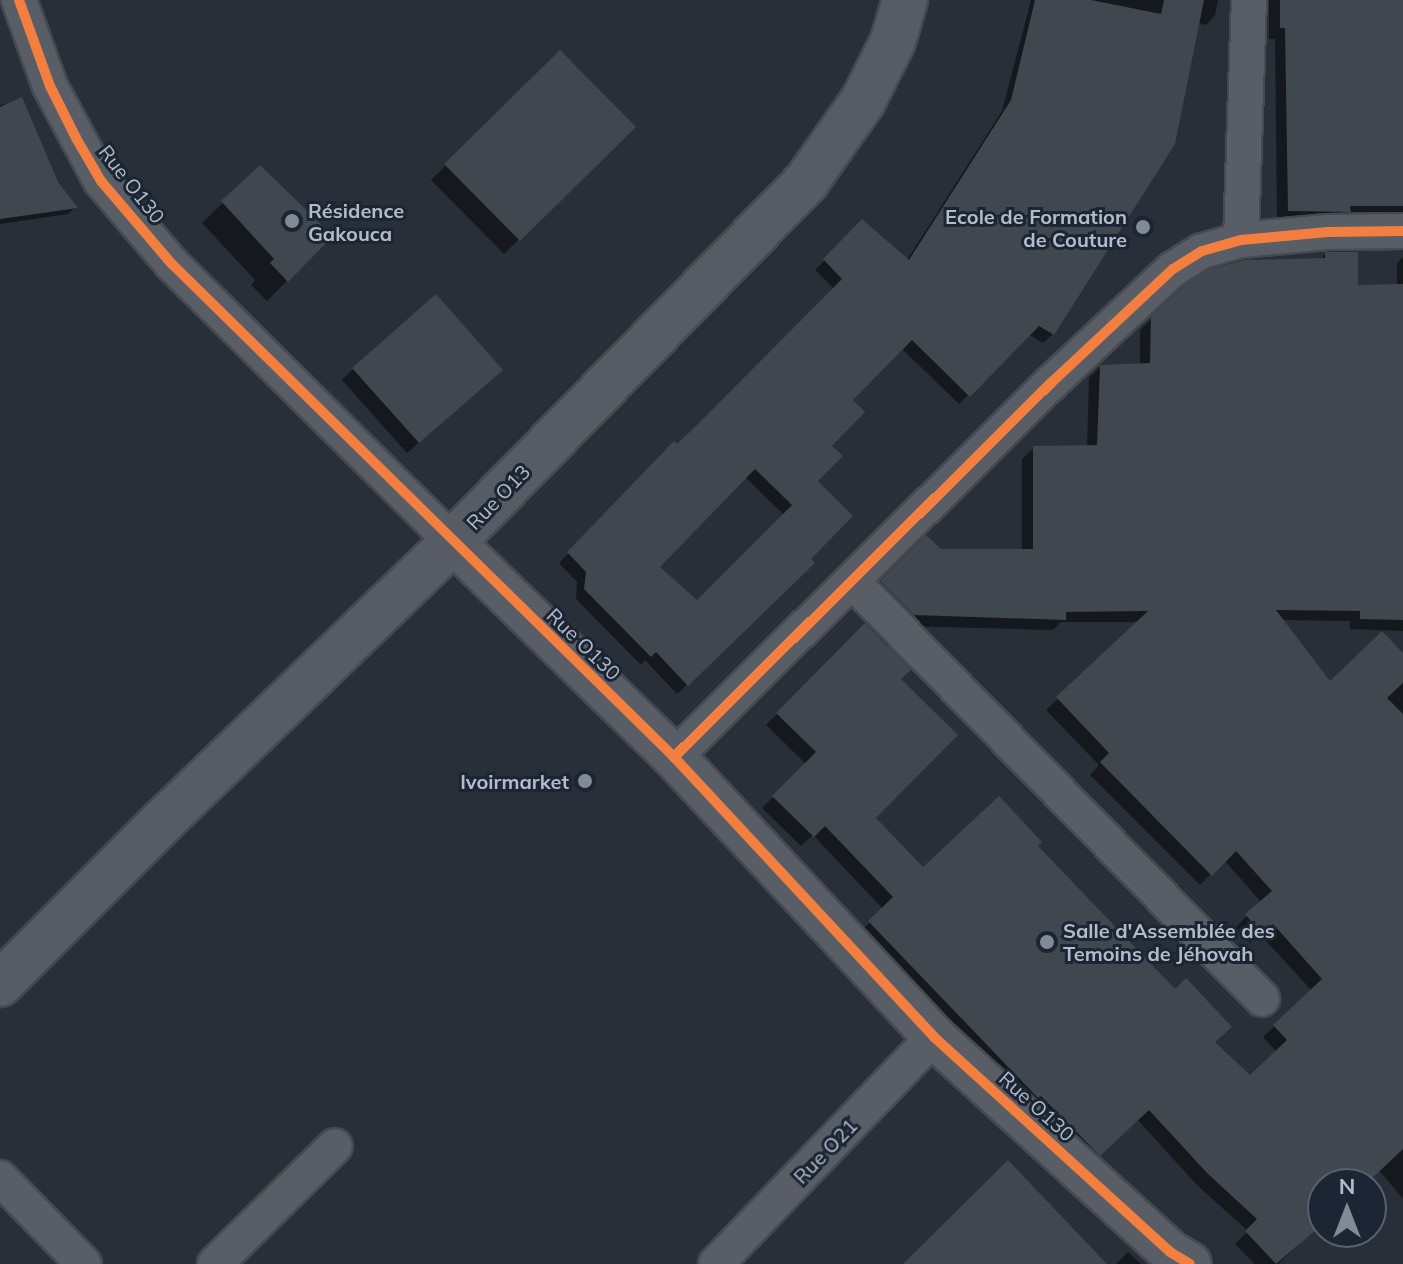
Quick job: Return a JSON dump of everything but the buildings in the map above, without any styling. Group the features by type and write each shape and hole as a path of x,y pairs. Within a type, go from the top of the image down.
{"main road":[{"name":"Rue O13","path":"0,984 161,823 453,542 806,182 863,101 893,41 905,0"}],"street":[{"name":"Rue O130","path":"19,0 50,86 101,181 172,264 674,757 934,1037 1170,1252 1190,1264"},
{"path":"1241,240 1249,0"},
{"path":"674,757 1051,383 1173,269 1202,251 1241,240 1328,232 1403,231"},
{"path":"853,582 1262,999"},
{"name":"Rue O21","path":"716,1264 934,1037"},
{"path":"215,1264 335,1146"},
{"path":"0,1178 84,1264"}],"cycle path":[{"path":"19,0 50,86 76,138 101,181 172,264 674,757 934,1037 1170,1252 1190,1264"},
{"path":"674,757 1051,383 1173,269 1202,251 1241,240 1328,232 1403,231"}],"place":[{"name":"Résidence Gakouca","path":"292,221"},
{"name":"Ecole de Formation de Couture","path":"1143,227"},
{"name":"Ivoirmarket","path":"585,781"},
{"name":"Salle d'Assemblée des Temoins de Jéhovah","path":"1047,942"}]}
